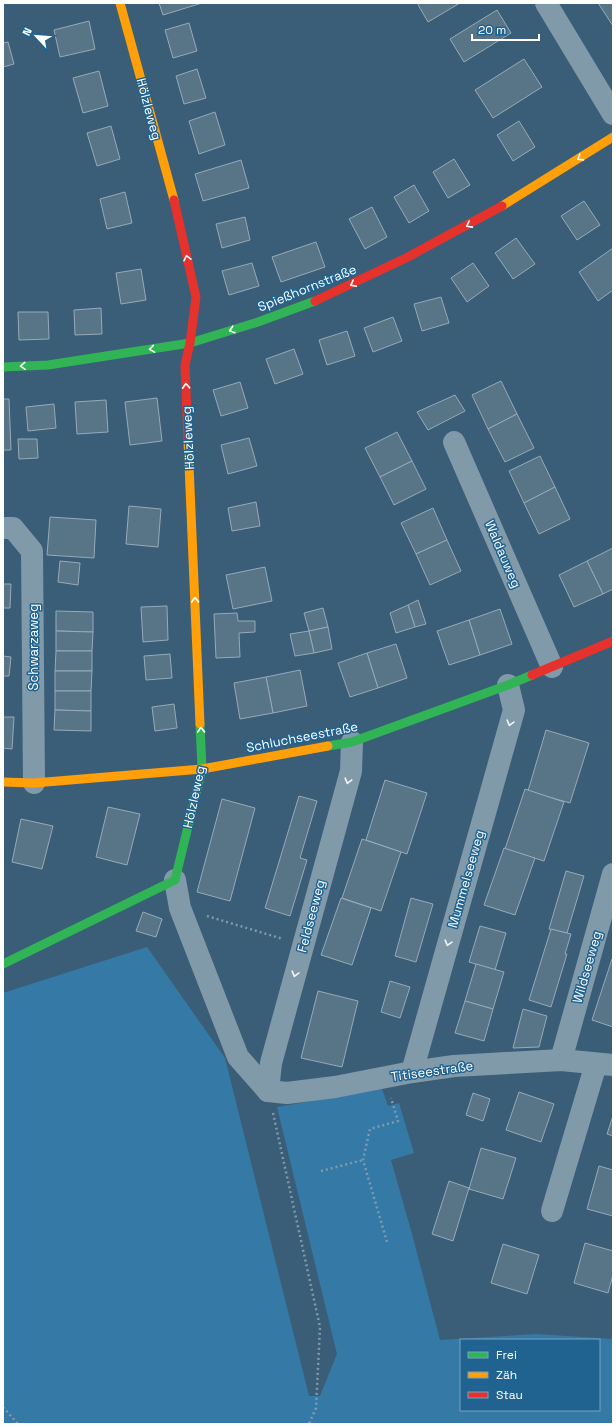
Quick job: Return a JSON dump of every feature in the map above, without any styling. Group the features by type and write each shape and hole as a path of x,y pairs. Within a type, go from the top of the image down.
{"street":[{"name":"Hölzleweg","path":"120,3 171,188 196,297 190,343 185,365 202,769 175,880 180,908 238,1057 268,1091"},
{"path":"546,3 613,114"},
{"name":"Spießhornstraße","path":"3,367 48,365 190,343 258,322 324,298 406,258 487,215 613,137"},
{"name":"Waldauweg","path":"454,442 552,667"},
{"name":"Schwarzaweg","path":"3,528 13,528 32,551 34,783"},
{"name":"Schluchseestraße","path":"3,782 34,783 202,769 352,742 508,685 613,641"},
{"name":"Mummelseeweg","path":"412,1072 514,710 508,685"},
{"name":"Feldseeweg","path":"268,1091 271,1064 350,771 352,742"},
{"name":"Wildseeweg","path":"561,1060 613,874"},
{"path":"3,964 175,880"},
{"name":"Titiseestraße","path":"268,1091 287,1093 335,1087 412,1072 454,1066 561,1060 605,1064 552,1211"}],"path":[{"path":"180,908 302,945"},
{"path":"268,1091 320,1327 316,1408 309,1424"},
{"path":"387,1242 363,1160 370,1129 398,1121 390,1094"},
{"path":"321,1171 363,1160"},
{"path":"3,1407 18,1424"}],"shaded area":[{"path":"147,947 225,1058 309,1396 320,1396 337,1354 277,1107 382,1089 388,1106 399,1103 414,1153 391,1160 440,1340 536,1334 613,1339 613,1424 3,1424 3,993"}],"building":[{"path":"159,3 202,3 163,15"},
{"path":"417,3 460,3 428,22"},
{"path":"598,3 613,3 613,26"},
{"path":"497,10 511,33 464,62 450,39"},
{"path":"89,21 95,49 60,57 54,30"},
{"path":"189,23 197,51 173,58 165,30"},
{"path":"8,42 14,64 3,67 3,43"},
{"path":"524,59 542,87 493,118 475,90"},
{"path":"197,69 206,98 184,104 176,76"},
{"path":"99,71 108,106 83,113 73,78"},
{"path":"215,112 225,145 199,154 189,121"},
{"path":"519,121 535,147 513,161 497,135"},
{"path":"111,126 120,159 97,166 87,133"},
{"path":"454,159 470,185 448,198 433,172"},
{"path":"241,160 249,188 203,201 195,174"},
{"path":"414,185 429,211 409,223 394,197"},
{"path":"125,192 132,223 107,229 100,199"},
{"path":"584,201 600,225 577,240 561,216"},
{"path":"372,207 387,237 365,249 349,219"},
{"path":"245,217 250,240 222,248 216,224"},
{"path":"516,238 535,264 513,279 495,253"},
{"path":"316,242 325,267 281,282 272,257"},
{"path":"613,248 613,290 598,301 579,272"},
{"path":"252,263 259,286 229,295 222,271"},
{"path":"473,263 489,286 467,302 451,278"},
{"path":"141,269 146,300 121,304 116,273"},
{"path":"441,297 449,323 422,331 414,304"},
{"path":"101,308 102,334 75,335 74,310"},
{"path":"18,312 48,312 49,339 19,340"},
{"path":"393,317 402,341 373,352 364,328"},
{"path":"347,331 355,356 327,365 319,340"},
{"path":"294,349 303,374 275,384 266,359"},
{"path":"501,381 517,414 488,429 472,395"},
{"path":"240,382 248,408 221,416 213,390"},
{"path":"455,395 465,411 428,430 417,412"},
{"path":"157,398 162,441 130,445 125,402"},
{"path":"3,399 9,399 11,450 3,450"},
{"path":"106,400 108,432 77,434 75,402"},
{"path":"54,404 56,428 28,431 26,407"},
{"path":"517,414 534,448 505,462 488,429"},
{"path":"397,432 412,461 380,477 365,448"},
{"path":"249,438 257,466 228,474 221,445"},
{"path":"18,439 37,439 38,458 19,459"},
{"path":"540,456 555,487 524,503 509,471"},
{"path":"412,461 426,489 394,505 380,477"},
{"path":"555,487 570,519 539,534 524,503"},
{"path":"256,502 260,526 232,531 228,508"},
{"path":"129,506 161,509 158,547 126,544"},
{"path":"433,508 447,540 416,554 401,523"},
{"path":"50,517 96,520 94,558 47,555"},
{"path":"447,540 461,571 430,585 416,554"},
{"path":"613,548 613,589 603,594 587,561"},
{"path":"60,561 80,563 78,585 58,582"},
{"path":"587,561 603,594 574,607 559,575"},
{"path":"265,567 272,601 233,609 226,575"},
{"path":"3,584 11,584 10,608 3,608"},
{"path":"418,600 426,624 415,627 408,605"},
{"path":"408,605 415,627 396,633 390,613"},
{"path":"167,606 168,640 143,642 141,607"},
{"path":"323,608 328,627 309,631 304,613"},
{"path":"500,609 512,644 480,655 469,620"},
{"path":"56,611 93,612 93,632 56,631"},
{"path":"237,613 238,621 255,621 255,632 239,633 240,657 216,658 214,614"},
{"path":"469,620 480,655 449,665 437,631"},
{"path":"328,627 332,649 314,653 309,631"},
{"path":"56,631 93,632 92,651 56,651"},
{"path":"309,631 314,653 295,656 290,634"},
{"path":"396,644 407,678 378,688 367,653"},
{"path":"56,651 92,651 92,671 55,671"},
{"path":"367,653 378,688 350,697 338,663"},
{"path":"170,654 172,678 146,680 144,656"},
{"path":"3,656 11,657 9,676 3,676"},
{"path":"300,670 307,706 273,713 266,677"},
{"path":"55,671 92,671 91,691 55,691"},
{"path":"266,677 273,713 240,719 234,683"},
{"path":"55,691 91,691 91,711 55,710"},
{"path":"174,704 177,728 155,731 152,707"},
{"path":"55,710 91,711 91,731 54,730"},
{"path":"3,717 14,717 12,749 3,748"},
{"path":"546,730 589,743 570,803 528,791"},
{"path":"385,780 427,793 407,854 366,840"},
{"path":"525,789 564,802 544,861 505,849"},
{"path":"299,796 317,801 300,858 307,860 290,916 265,908"},
{"path":"222,799 255,808 230,901 197,892"},
{"path":"108,807 140,814 127,865 96,857"},
{"path":"21,819 53,826 42,869 12,862"},
{"path":"362,839 401,852 381,911 342,898"},
{"path":"504,848 535,858 515,915 484,905"},
{"path":"566,871 584,876 567,933 549,929"},
{"path":"341,898 371,908 352,965 321,955"},
{"path":"411,898 433,904 416,962 395,956"},
{"path":"143,912 162,919 156,937 136,931"},
{"path":"480,926 506,933 495,970 469,962"},
{"path":"551,929 571,934 565,954 567,954 551,1007 529,1000"},
{"path":"613,959 613,1027 592,1020"},
{"path":"476,964 504,972 493,1009 465,1001"},
{"path":"390,981 410,987 400,1018 381,1012"},
{"path":"318,991 358,1001 342,1067 301,1058"},
{"path":"465,1001 493,1009 484,1041 455,1033"},
{"path":"523,1009 547,1016 539,1047 513,1048"},
{"path":"519,1092 554,1104 541,1142 506,1130"},
{"path":"473,1093 490,1099 483,1121 466,1115"},
{"path":"613,1116 613,1136 607,1134"},
{"path":"481,1148 516,1158 503,1199 469,1189"},
{"path":"599,1166 613,1170 613,1216 587,1209"},
{"path":"449,1181 469,1188 453,1241 432,1234"},
{"path":"585,1243 613,1251 613,1275 608,1293 574,1283"},
{"path":"503,1244 539,1255 527,1294 491,1283"}],"traffic: fast":[{"path":"3,367 48,365 190,343 258,322 315,301"},
{"path":"328,746 352,742 532,675"},
{"path":"3,964 175,880 202,769 200,724"}],"traffic: slow":[{"path":"120,3 174,200"},
{"path":"502,206 613,137"},
{"path":"188,441 200,724"},
{"path":"3,782 34,783 202,769 328,746"}],"traffic: jam":[{"path":"174,200 196,297 190,343 185,365 188,441"},
{"path":"315,301 406,258 502,206"},
{"path":"532,675 613,641"}]}
